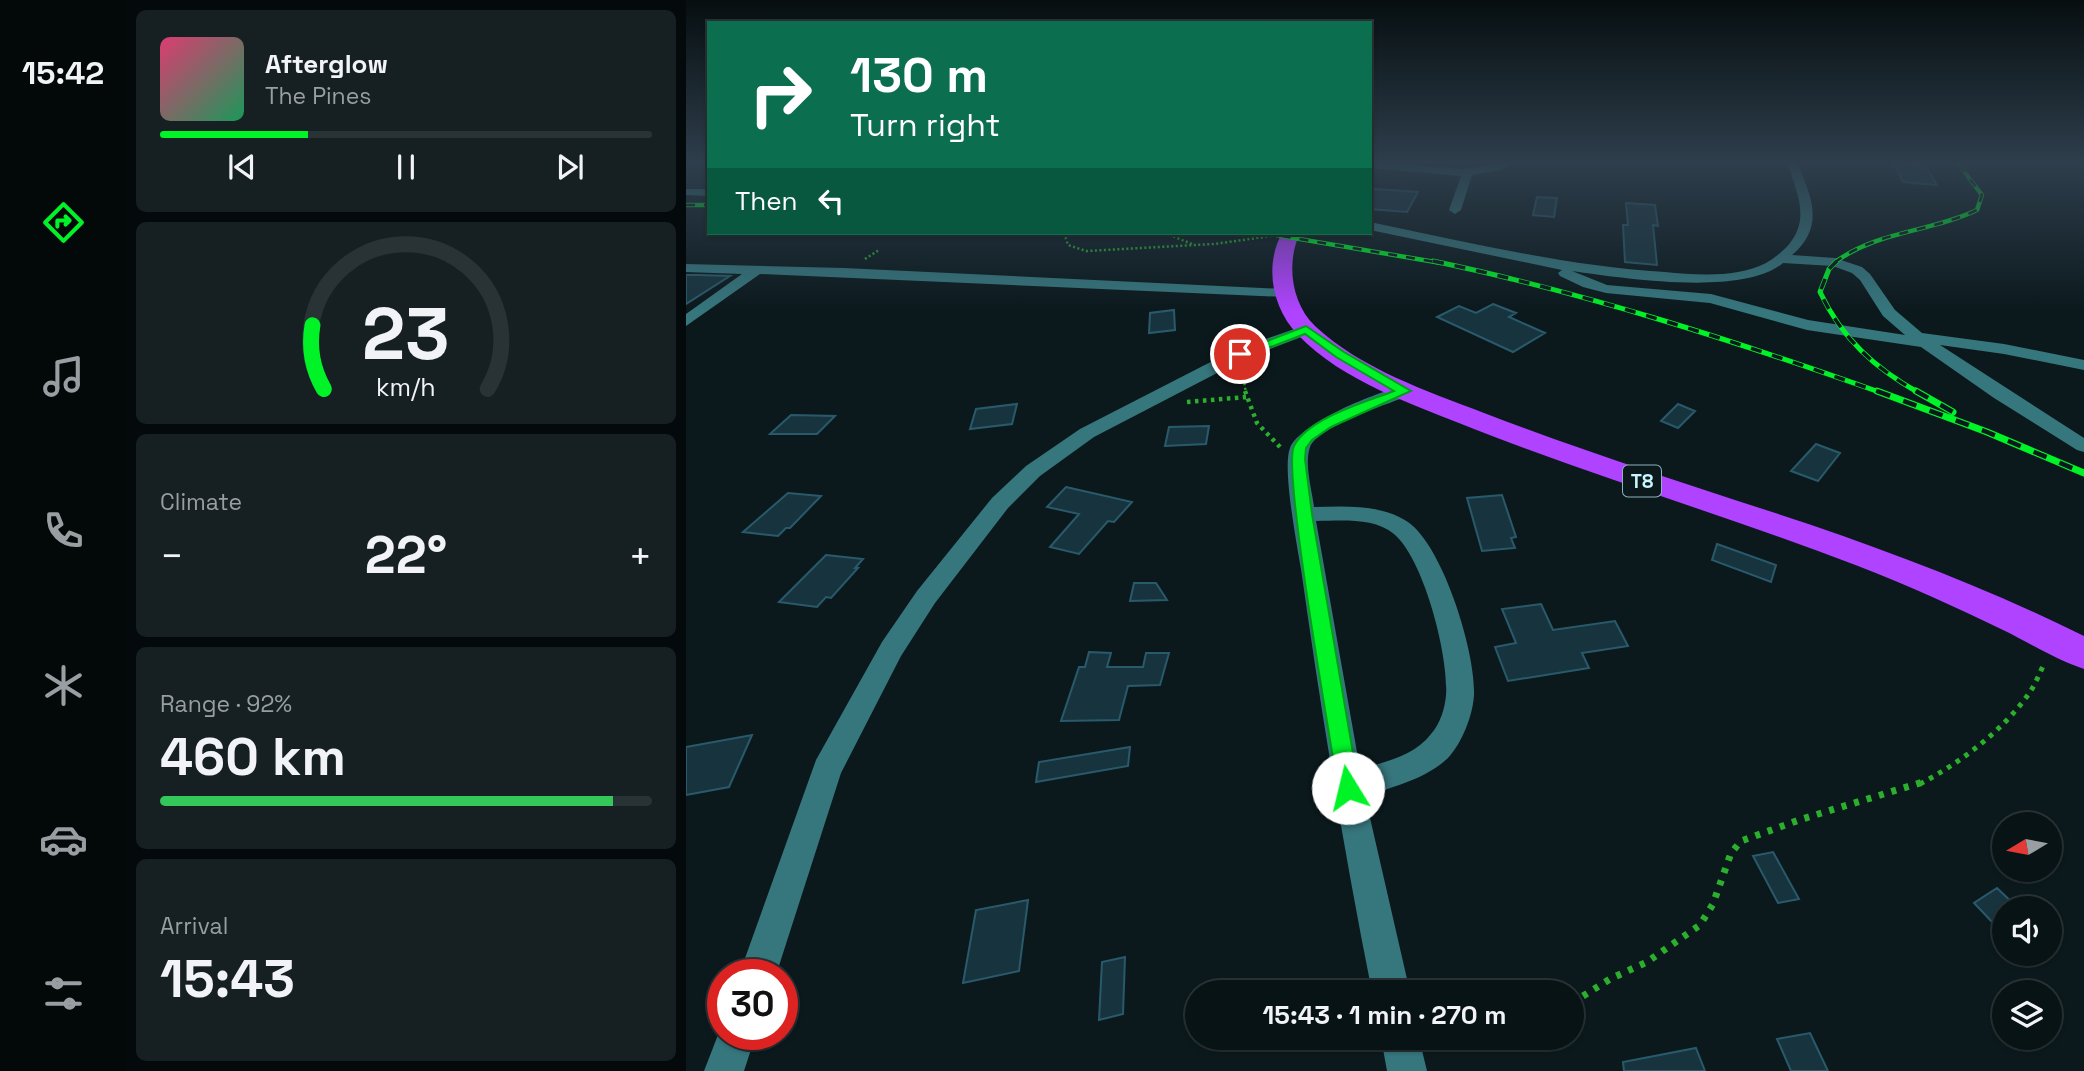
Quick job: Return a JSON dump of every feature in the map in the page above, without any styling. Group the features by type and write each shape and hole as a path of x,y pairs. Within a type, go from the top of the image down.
{"highway":[{"name":"T8","path":"1283,235 1285,293 1306,330 1340,355 1404,391 1587,463 1842,548 1949,591 2084,654"}],"street":[{"path":"1372,226 1559,265 1698,279 1749,273 1782,259 1796,246 1804,228 1807,212"},
{"path":"1782,259 1835,262 1857,270 1865,277 1889,313 1922,340 2084,446"},
{"path":"1559,265 1569,276 1606,289 1711,299 1807,325 2004,349 2084,366"},
{"path":"686,268 1285,293"},
{"path":"686,321 756,271"},
{"path":"762,959 827,770 891,649 964,546 1008,495 1033,471 1062,450 1135,406 1240,354 1306,330"},
{"path":"1388,980 1348,788 1304,514 1298,459 1300,448 1307,437 1326,424 1404,391"},
{"path":"1304,514 1368,515 1385,519 1404,530 1417,543 1438,588 1457,660 1460,696 1448,734 1438,748 1424,760 1348,788"},
{"path":"724,1071 731,1050"},
{"path":"1403,1050 1407,1071"}],"path":[{"path":"1063,235 1068,245 1086,251 1244,241 1273,235"},
{"path":"1170,235 1192,245"},
{"path":"1240,354 1246,397 1257,426 1268,440 1298,459"},
{"path":"1181,403 1246,397"},
{"path":"1584,995 1610,979 1647,962 1700,925 1713,905 1731,853 1741,841 1802,819 1916,786 1949,769 2001,725 2030,692 2042,669 2052,637"}],"building":[{"path":"1534,212 1555,212 1554,217 1533,215"},
{"path":"1627,212 1656,212 1658,226 1653,225 1657,265 1625,262 1623,225 1628,225"},
{"path":"686,275 699,275 730,276 686,304"},
{"path":"1493,304 1516,313 1509,317 1545,333 1513,352 1437,317 1459,306 1476,313"},
{"path":"1174,310 1175,330 1149,333 1150,313"},
{"path":"1017,404 1012,424 970,429 976,409"},
{"path":"1678,404 1695,411 1678,428 1661,421"},
{"path":"791,415 835,416 817,434 770,434"},
{"path":"1209,426 1206,444 1165,446 1169,427"},
{"path":"1816,444 1840,453 1818,481 1791,471"},
{"path":"1066,487 1132,502 1114,522 1108,521 1079,554 1050,547 1079,514 1047,507"},
{"path":"788,493 821,496 790,528 786,528 778,536 743,532"},
{"path":"1502,495 1516,537 1511,538 1515,548 1482,551 1467,498"},
{"path":"1717,544 1776,565 1771,582 1712,560"},
{"path":"826,555 863,559 831,598 826,597 817,607 779,602"},
{"path":"1134,583 1156,583 1167,600 1130,601"},
{"path":"1541,604 1553,630 1615,621 1628,646 1582,653 1589,668 1508,681 1495,647 1516,643 1502,609"},
{"path":"1089,652 1111,653 1107,667 1143,667 1146,653 1169,653 1160,685 1128,686 1119,720 1061,721 1079,667 1085,667"},
{"path":"752,735 729,787 686,795 686,747"},
{"path":"1130,747 1128,766 1036,782 1039,762"},
{"path":"1773,852 1799,899 1778,903 1753,856"},
{"path":"1997,888 2005,896 1992,896 1992,922 1974,903"},
{"path":"1028,900 1019,971 963,983 976,910"},
{"path":"1125,957 1123,1014 1099,1020 1102,962"},
{"path":"1810,1033 1828,1071 1791,1071 1777,1039"},
{"path":"1696,1048 1705,1071 1624,1071 1623,1062"}],"railway":[{"path":"1834,263 1868,244 1972,212"},
{"path":"1276,235 1441,263"},
{"path":"1433,261 1604,303 1882,393"},
{"path":"1837,261 1829,269 1820,292 1829,309 1861,351 1919,393"},
{"path":"1877,391 1987,432 2084,473"},
{"path":"1916,391 1953,412"}],"route":[{"path":"1240,354 1306,330 1340,355 1404,391 1326,424 1307,437 1300,448 1298,459 1304,514 1348,788"}]}
